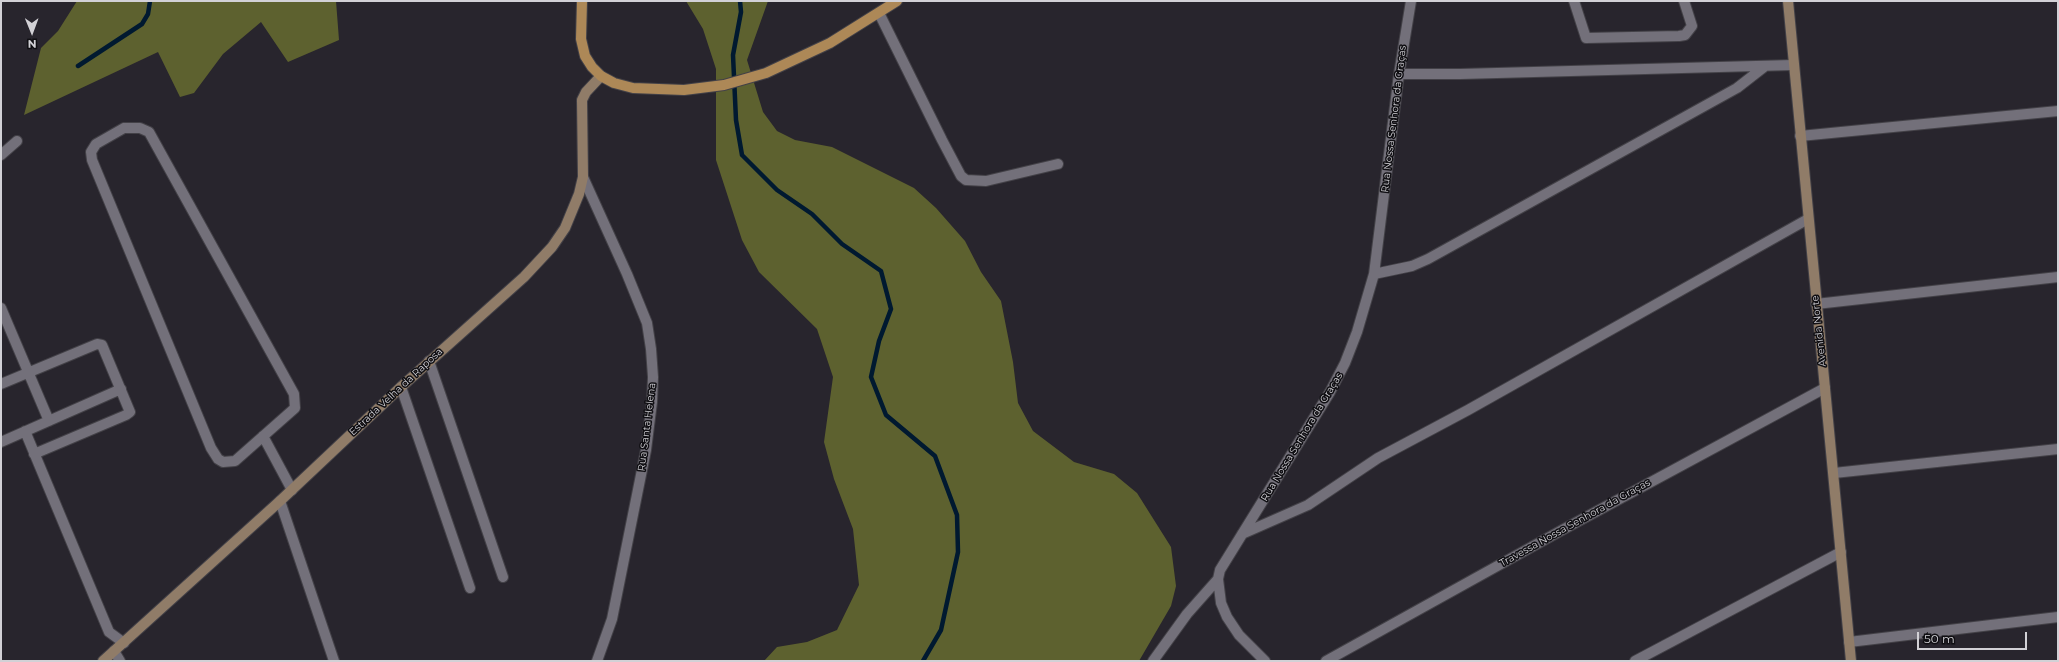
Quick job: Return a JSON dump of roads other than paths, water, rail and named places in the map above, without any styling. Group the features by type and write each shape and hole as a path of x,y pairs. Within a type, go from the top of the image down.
{"main road":[{"path":"582,1 580,20 584,50 592,67 602,76 614,83 633,88 657,90 684,90 724,85 766,73 830,43 897,1"}],"street":[{"name":"Rua Nossa Senhora da Graças","path":"1265,661 1239,634 1227,617 1221,603 1218,579 1220,570 1330,392 1345,363 1357,332 1374,274 1411,1"},
{"path":"1574,1 1586,38 1685,35 1692,26 1684,1"},
{"name":"Avenida Norte","path":"1788,1 1851,661"},
{"path":"880,13 961,176 966,180 986,181 1058,164"},
{"path":"1400,74 1460,74 1764,67 1793,65"},
{"path":"1374,274 1412,266 1428,259 1737,88 1764,67"},
{"name":"Estrada Velha da Raposa","path":"103,661 292,490 401,386 524,277 552,247 574,211 583,177 582,100 586,92 602,76"},
{"path":"1800,136 2058,111"},
{"path":"124,128 140,128 149,132 294,394 294,408 263,436 235,461 223,462 211,448 92,160 91,152 96,144 124,128"},
{"path":"1,155 17,141"},
{"name":"Rua Santa Helena","path":"583,177 632,285 646,323 651,349 653,378 652,402 642,473 612,619 597,661"},
{"path":"1242,534 1308,505 1378,458 1808,219"},
{"path":"1816,304 2058,277"},
{"path":"1,308 5,326 28,372 49,421"},
{"path":"1,384 99,343 102,345 130,409 128,413 34,454"},
{"path":"429,361 503,577"},
{"path":"401,386 470,588"},
{"name":"Travessa Nossa Senhora da Graças","path":"1326,661 1564,528 1825,388"},
{"path":"1,442 121,389"},
{"path":"25,431 109,632 124,643"},
{"path":"263,436 292,490"},
{"path":"1834,473 2058,450"},
{"path":"280,501 334,661"},
{"path":"1634,661 1841,552"},
{"path":"1153,661 1186,614 1218,579"},
{"path":"1849,642 2058,617"},
{"path":"114,652 120,661"}],"waterway":[{"path":"78,66 142,24 148,14 150,1"},
{"path":"740,1 741,12 733,55 736,120 742,155 777,190 812,214 842,244 881,271 891,309 879,341 871,377 886,415 935,456 957,515 958,552 941,630 923,661"}]}
